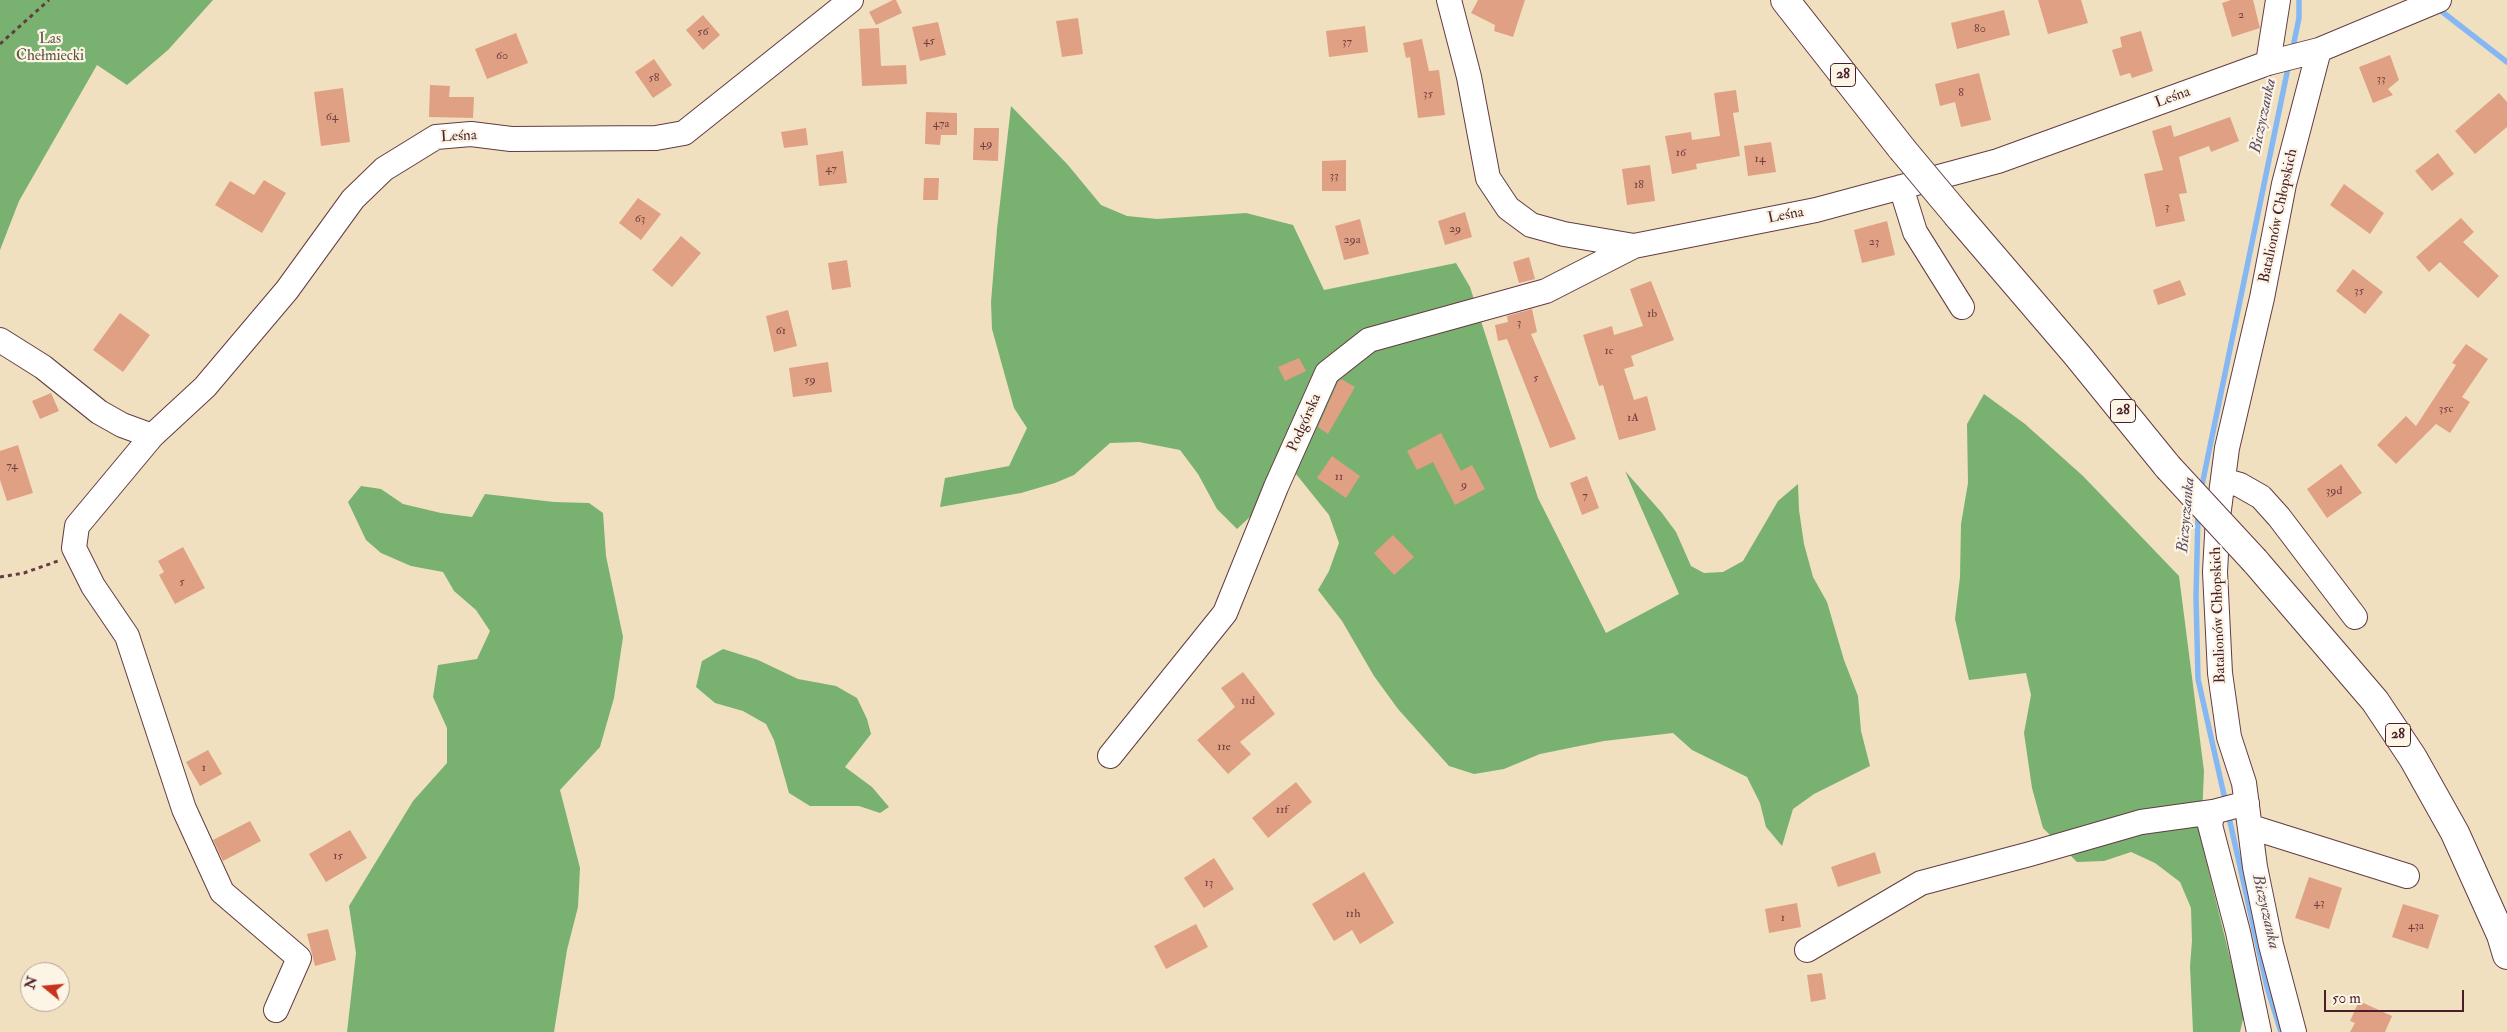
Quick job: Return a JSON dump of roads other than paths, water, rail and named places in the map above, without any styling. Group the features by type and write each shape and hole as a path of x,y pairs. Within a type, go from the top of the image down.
{"main road":[{"name":"28","path":"1784,0 1902,149 2077,355 2168,467 2255,561 2369,694 2413,758 2455,834 2501,935 2507,954"}],"street":[{"name":"Leśna","path":"276,1010 299,958 222,892 184,809 126,636 93,586 74,548 77,526 152,436 205,387 288,290 353,199 384,169 436,137 471,134 511,139 656,138 684,133 851,0"},
{"name":"Leśna","path":"1449,0 1469,77 1488,178 1508,208 1531,225 1564,234 1634,246 1816,210 1998,161 2268,63"},
{"path":"2278,0 2268,63 2314,52 2430,4"},
{"name":"Batalionów Chłopskich","path":"2294,1032 2271,945 2255,867 2251,827 2244,804 2244,783 2229,737 2220,673 2215,572 2218,516 2227,448 2262,298 2284,184 2314,52"},
{"path":"1901,187 1915,232 1962,307"},
{"name":"Podgórska","path":"1110,756 1226,613 1276,487 1327,374 1368,340 1546,291 1634,246"},
{"path":"0,340 43,367 99,412 122,425 152,436"},
{"path":"2223,480 2240,485 2261,497 2279,517 2356,617"},
{"path":"1807,950 1921,883 2141,822 2214,812 2244,804"},
{"path":"2214,812 2210,825 2235,923 2259,1032"},
{"path":"2251,827 2407,876"}],"waterway":[{"name":"Biczyczanka","path":"2292,52 2299,18 2299,0"},
{"path":"2436,7 2507,62"},
{"name":"Biczyczanka","path":"2201,490 2289,63"},
{"name":"Biczyczanka","path":"2198,514 2196,597 2198,679 2226,804"},
{"name":"Biczyczanka","path":"2228,813 2267,987 2281,1032"}],"park label":[{"name":"Las Chełmiecki","path":"50,48"}]}
